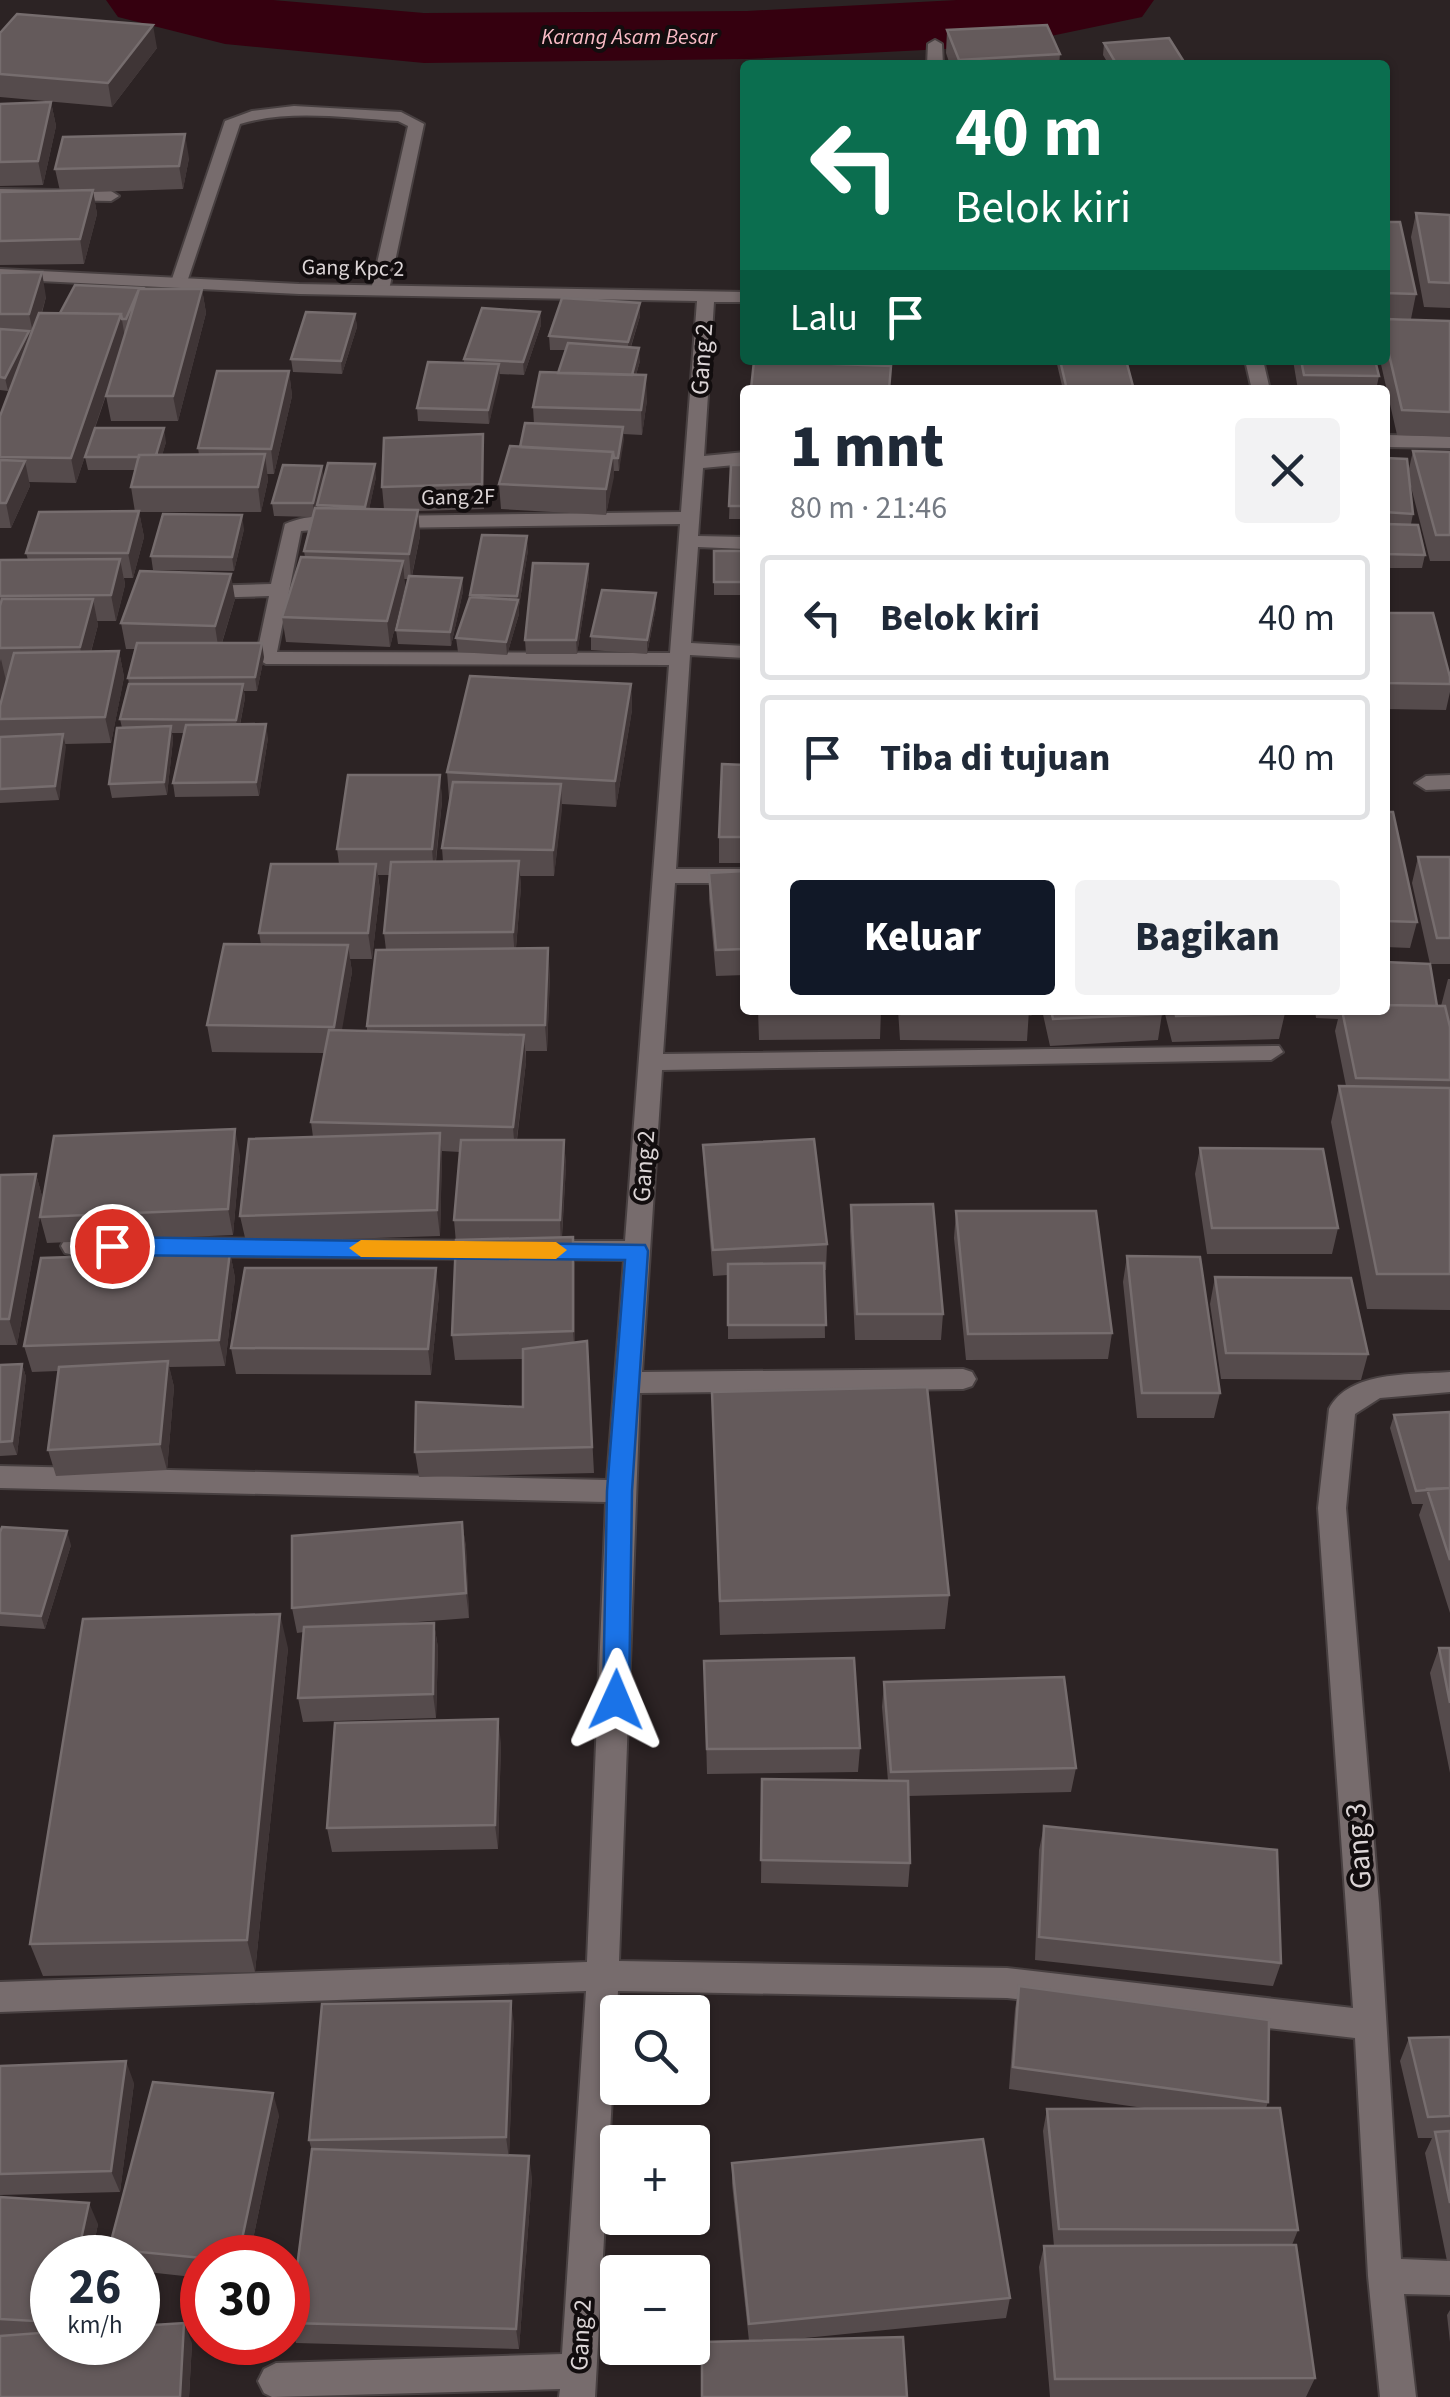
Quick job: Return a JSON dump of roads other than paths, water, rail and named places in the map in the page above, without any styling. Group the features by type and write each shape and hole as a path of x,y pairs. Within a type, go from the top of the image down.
{"street":[{"path":"934,60 936,44"},
{"path":"180,279 233,122 254,113 287,112 402,117 416,124 380,290"},
{"path":"0,194 111,196"},
{"name":"Gang Kpc 2","path":"0,274 380,290 740,297"},
{"name":"Gang 2","path":"578,2384 616,1700 620,1491 706,296"},
{"path":"1390,441 1450,442"},
{"path":"694,462 740,458"},
{"name":"Gang 2F","path":"277,590 292,528 304,523 689,529"},
{"path":"689,529 740,542"},
{"path":"183,592 277,590 266,658 740,652"},
{"path":"1426,783 1450,782"},
{"path":"664,876 740,876"},
{"path":"652,1062 1271,1052"},
{"path":"74,1246 637,1251"},
{"path":"628,1383 963,1379"},
{"name":"Gang 3","path":"1398,2397 1384,2276 1371,2024 1332,1508 1342,1409 1375,1388 1450,1382"},
{"path":"0,1476 620,1491"},
{"path":"0,1997 602,1976 1006,1983 1371,2024"},
{"path":"1384,2276 1450,2278"},
{"path":"276,2381 578,2384"}],"waterway":[{"name":"Karang Asam Besar","path":"146,0 225,20 424,38 747,35 1003,22 1114,0"}]}
